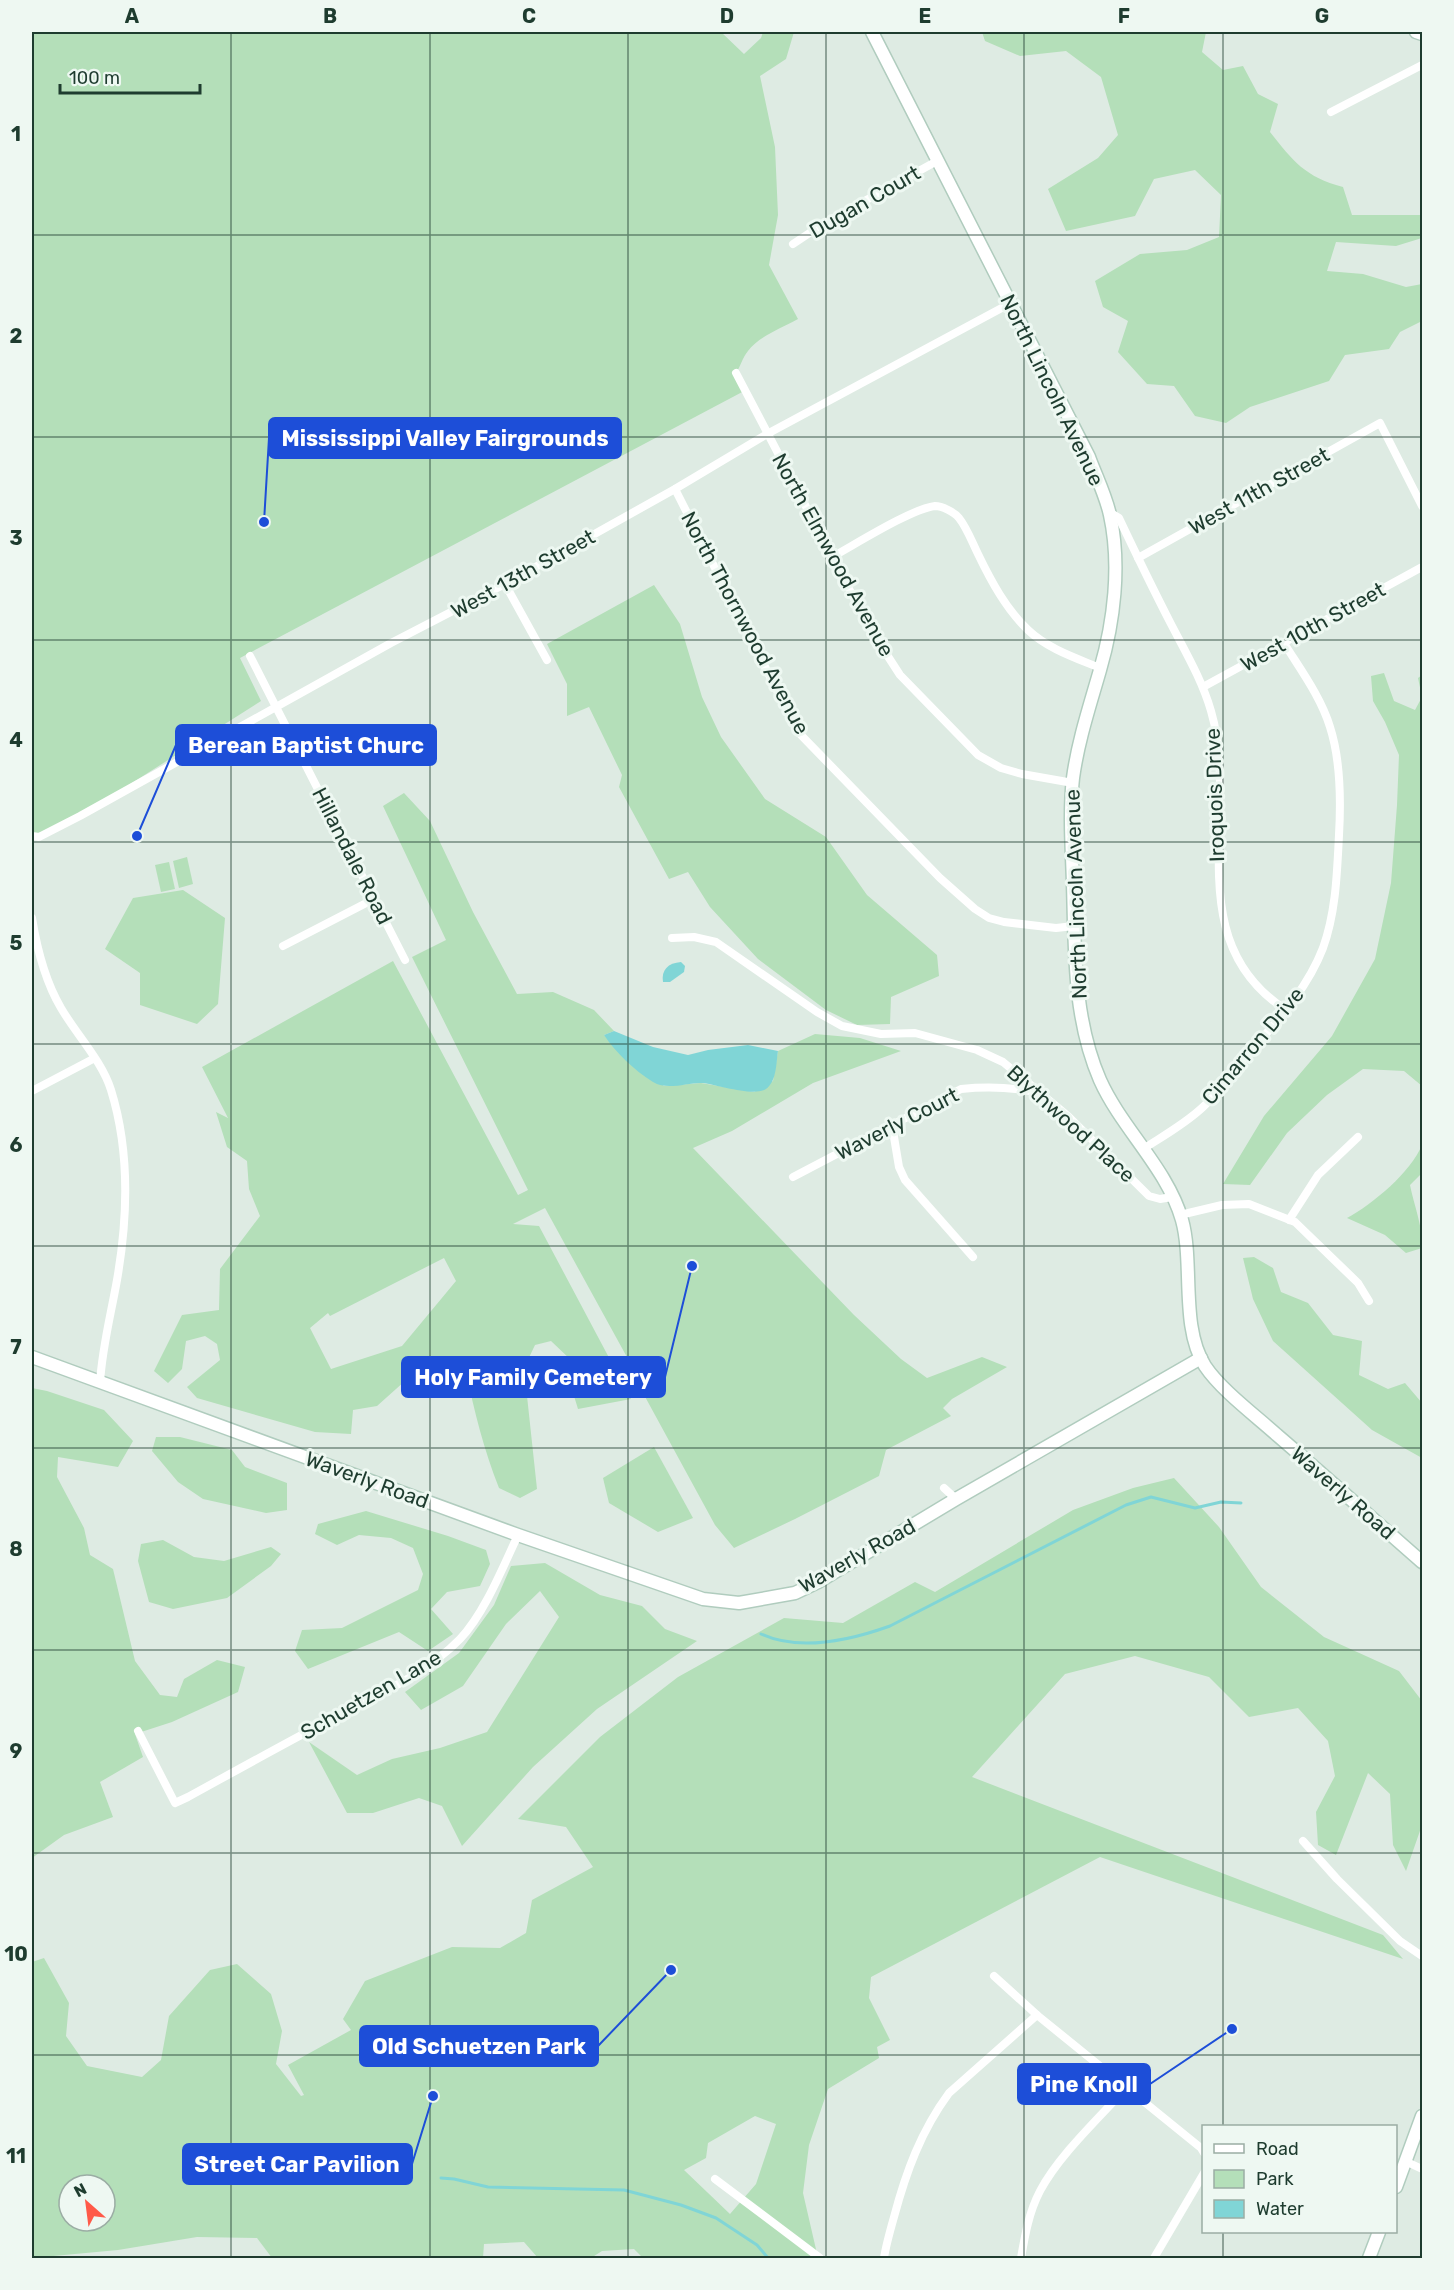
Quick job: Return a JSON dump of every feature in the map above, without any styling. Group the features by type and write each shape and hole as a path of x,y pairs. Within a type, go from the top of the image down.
{"street":[{"name":"North Lincoln Avenue","path":"872,32 1089,457 1109,512 1114,546 1111,618 1100,668 1086,711 1073,783 1074,926 1081,1023 1100,1080 1121,1118 1172,1197 1183,1223 1191,1316 1201,1358"},
{"path":"1416,32 1422,34"},
{"path":"1331,112 1422,65"},
{"name":"Dugan Court","path":"793,244 823,224 937,161"},
{"name":"West 13th Street","path":"32,836 39,837 80,816 391,643 505,584 675,489 767,434 1011,303"},
{"name":"North Elmwood Avenue","path":"736,373 869,627 900,675 978,754 1001,768 1073,783"},
{"name":"West 11th Street","path":"1138,558 1380,423 1422,506"},
{"name":"North Thornwood Avenue","path":"675,489 798,732 940,878 975,909 989,918 1005,922 1056,928 1074,926"},
{"path":"832,557 900,520 926,509 936,506 950,511 958,517 966,529 991,580 1010,609 1029,631 1069,656 1100,668"},
{"name":"Iroquois Drive","path":"1109,512 1119,518 1203,687 1212,713 1218,747 1220,813 1218,892 1222,919 1231,943 1256,984 1273,1002 1286,1010"},
{"name":"West 10th Street","path":"1203,687 1422,567"},
{"path":"505,584 547,660"},
{"name":"Cimarron Drive","path":"1143,1149 1182,1124 1203,1107 1298,996 1312,973 1330,924 1336,889 1340,813 1338,761 1329,724 1308,681 1284,643"},
{"name":"Hillandale Road","path":"250,656 405,960"},
{"path":"283,946 374,899"},
{"path":"32,918 37,947 52,992 110,1087 120,1123 124,1149 123,1243 102,1354 99,1383"},
{"name":"Blythwood Place","path":"672,938 694,937 716,942 842,1026 881,1034 915,1033 977,1050 1002,1062 1068,1116 1149,1196 1160,1199 1172,1197"},
{"path":"32,1091 93,1059"},
{"name":"Waverly Court","path":"793,1177 961,1089 991,1086 1012,1087 1042,1093"},
{"path":"892,1125 899,1167 905,1180 973,1257"},
{"path":"1289,1220 1318,1175 1358,1137"},
{"path":"1180,1215 1222,1205 1249,1204 1295,1222 1358,1283 1369,1301"},
{"name":"Waverly Road","path":"32,1357 518,1536 703,1599 739,1603 795,1593 811,1585 1201,1358 1214,1377 1422,1562"},
{"path":"944,1488 956,1499"},
{"name":"Schuetzen Lane","path":"138,1731 175,1803 369,1700 447,1652 462,1637 485,1602 518,1536"},
{"path":"1303,1840 1337,1879 1400,1941 1422,1956"},
{"path":"994,1976 1037,2015 1127,2086 1202,2150"},
{"path":"884,2259 916,2147 939,2107 950,2093 1037,2015"},
{"path":"1021,2259 1026,2230 1041,2190 1056,2165 1127,2086"},
{"path":"1397,2182 1422,2116"},
{"path":"1405,2161 1422,2169"},
{"path":"1154,2259 1202,2176"},
{"path":"715,2180 820,2259"},
{"path":"1369,2259 1379,2233"}],"green space":[{"path":"32,32 721,32 744,54 761,38 763,32 794,32 786,59 760,76 775,147 778,215 769,265 798,319 764,337 746,354 736,373 746,390 240,658 261,701 80,816 32,836"},
{"path":"982,32 1206,32 1202,52 1223,70 1243,66 1258,94 1278,104 1270,132 1301,167 1319,178 1343,187 1352,215 1422,215 1422,238 1396,246 1336,242 1327,271 1363,274 1406,287 1422,284 1422,321 1400,332 1389,349 1345,355 1329,381 1250,407 1226,423 1195,416 1174,386 1147,384 1118,352 1128,321 1103,307 1095,281 1140,254 1187,250 1219,237 1221,195 1195,170 1154,179 1135,216 1066,231 1048,189 1098,158 1118,135 1101,77 1066,51 1020,56 985,41"},
{"path":"654,585 680,624 702,697 721,737 765,799 826,837 867,895 937,955 939,976 891,997 890,1024 857,1025 826,1010 758,959 710,907 688,872 669,879 619,787 622,775 589,707 567,716 567,684 547,644"},
{"path":"1384,673 1394,701 1415,710 1422,697 1422,1086 1404,1071 1363,1069 1327,1095 1287,1133 1250,1185 1223,1184 1264,1116 1332,1036 1375,959 1391,883 1399,755 1373,701 1371,676"},
{"path":"1422,675 1422,697 1418,678"},
{"path":"404,793 430,821 473,912 517,994 553,992 594,1010 614,1031 604,1035 664,1086 701,1083 754,1092 773,1081 778,1051 815,1034 860,1038 901,1051 813,1083 732,1131 693,1148 854,1315 901,1359 927,1378 982,1357 1007,1367 952,1399 943,1408 951,1416 886,1450 879,1476 734,1548 715,1525 545,1208 513,1224 539,1226 631,1399 578,1409 570,1383 571,1360 551,1341 535,1345 524,1368 537,1489 520,1498 499,1488 480,1430 466,1371 453,1363 415,1372 377,1406 353,1410 351,1434 315,1432 197,1398 187,1387 220,1360 217,1344 205,1336 186,1341 182,1369 168,1383 154,1371 182,1315 219,1310 220,1269 260,1216 249,1189 247,1161 227,1147 216,1112 228,1118 202,1067 393,961 518,1195 528,1190 412,957 446,940 383,806","holes":["444,1258 456,1281 402,1346 331,1369 310,1328 328,1313 330,1316"]},
{"path":"187,857 193,884 179,888 173,861"},
{"path":"169,862 175,889 161,892 155,865"},
{"path":"183,890 225,918 218,1004 197,1024 140,1005 140,973 105,949 133,898"},
{"path":"1422,1145 1422,1173 1410,1185 1420,1224 1422,1248 1406,1253 1385,1235 1347,1218 1390,1186 1409,1166"},
{"path":"1254,1257 1273,1268 1281,1292 1308,1303 1333,1335 1362,1341 1359,1375 1388,1389 1405,1383 1422,1403 1422,1458 1372,1430 1273,1341 1253,1299 1243,1258"},
{"path":"32,1388 104,1410 133,1441 118,1467 58,1457 57,1477 84,1528 90,1555 113,1569 135,1661 160,1695 177,1697 184,1679 217,1660 245,1667 238,1692 172,1722 135,1734 143,1757 100,1782 113,1817 64,1835 32,1858"},
{"path":"156,1437 180,1437 232,1450 245,1467 287,1483 287,1510 266,1513 203,1499 178,1482 152,1451"},
{"path":"654,1447 693,1518 658,1532 609,1503 603,1478"},
{"path":"1174,1478 1219,1527 1261,1587 1324,1637 1399,1671 1422,1701 1422,1825 1406,1871 1393,1845 1390,1794 1368,1773 1336,1855 1318,1845 1316,1812 1335,1776 1328,1741 1298,1708 1249,1717 1209,1677 1135,1656 1065,1674 972,1777 1383,1935 1403,1959 1100,1857 871,1977 869,1998 890,2040 877,2047 879,2058 828,2089 809,2145 803,2193 818,2258 643,2258 634,2249 602,2251 591,2258 538,2258 524,2242 484,2244 483,2258 272,2258 257,2238 197,2237 118,2250 32,2258 32,1962 44,1958 69,2003 66,2036 87,2066 142,2077 161,2060 169,2016 210,1970 237,1964 271,1994 282,2031 276,2064 301,2096 304,2095 288,2065 351,2030 343,2019 365,1981 452,1947 500,1948 526,1933 532,1900 593,1867 566,1827 518,1819 600,1737 678,1677 784,1618 843,1623 915,1582 935,1592 1073,1510 1133,1488","holes":["755,2116 776,2124 756,2184 730,2214 684,2170 706,2158 708,2143"]},
{"path":"366,1511 486,1550 490,1564 480,1586 447,1592 431,1609 453,1634 428,1651 399,1632 308,1669 295,1651 302,1630 342,1628 418,1590 423,1574 413,1548 391,1538 359,1535 337,1545 315,1534 318,1524"},
{"path":"163,1540 194,1557 224,1561 271,1547 281,1554 271,1566 227,1598 173,1609 149,1602 138,1561 141,1544"},
{"path":"545,1563 600,1595 642,1606 665,1629 697,1641 597,1709 533,1767 462,1846 442,1806 419,1798 373,1813 347,1813 309,1742 357,1775 392,1759 440,1748 487,1732 559,1617 540,1591 506,1624 463,1686 421,1710 405,1692 459,1653 494,1605 511,1566"}],"water":[{"path":"681,962 685,966 684,972 670,982 663,982 666,968"},
{"path":"614,1031 653,1047 688,1055 748,1045 778,1051 774,1077 766,1089 753,1092 703,1083 659,1085 639,1072 614,1048 604,1035"}],"waterway":[{"path":"761,1634 792,1642 826,1642 859,1636 890,1626 1126,1505 1151,1497 1195,1508 1221,1502 1241,1503"},
{"path":"441,2178 488,2187 624,2190 681,2205 716,2218 757,2245 768,2258"}],"place":[{"name":"Mississippi Valley Fairgrounds","path":"264,522"},
{"name":"Berean Baptist Churc","path":"137,836"},
{"name":"Holy Family Cemetery","path":"692,1266"},
{"name":"Old Schuetzen Park","path":"671,1970"},
{"name":"Pine Knoll","path":"1232,2029"},
{"name":"Street Car Pavilion","path":"433,2096"}]}
